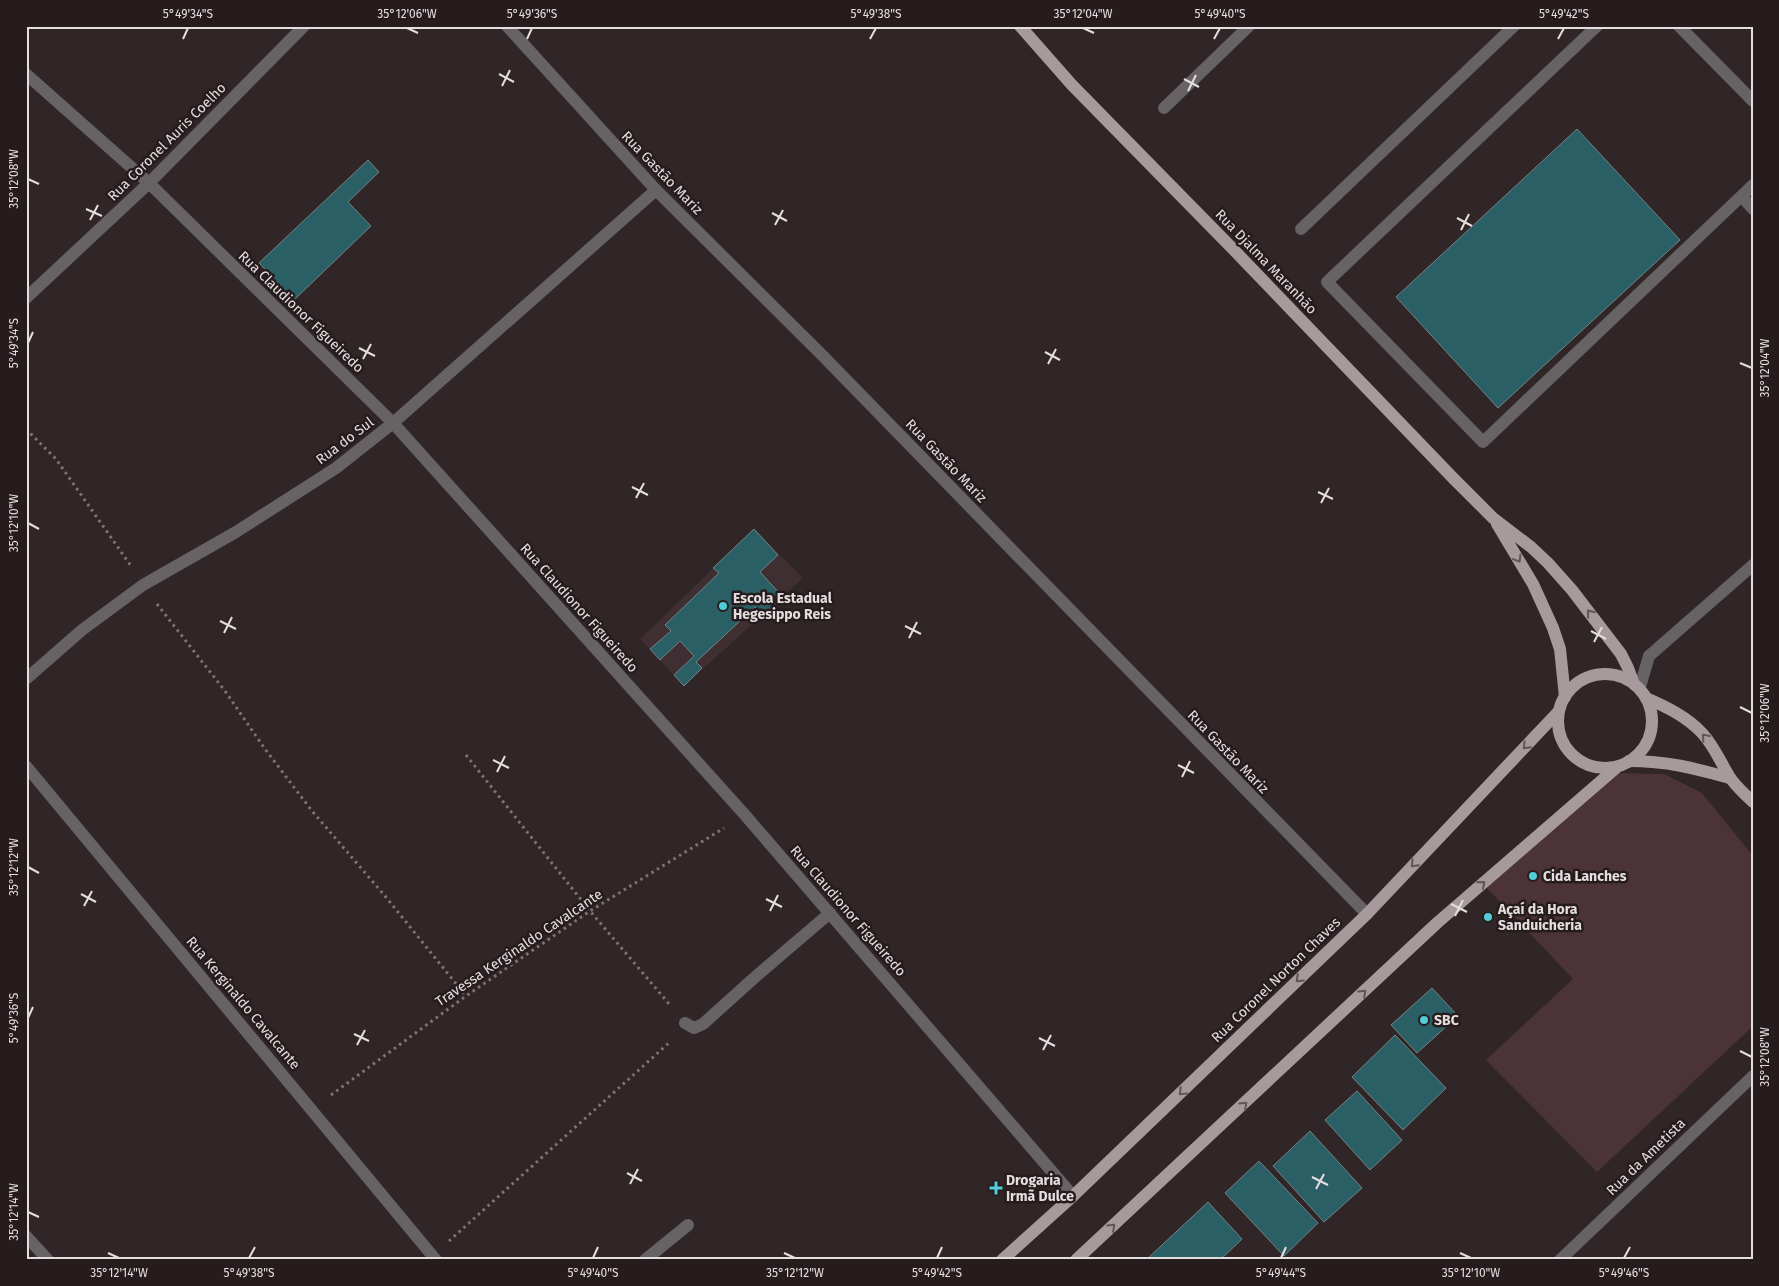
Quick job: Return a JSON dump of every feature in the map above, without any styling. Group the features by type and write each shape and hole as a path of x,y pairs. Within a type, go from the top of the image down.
{"main road":[{"name":"Rua Djalma Maranhão","path":"1020,26 1072,85 1493,518 1531,547 1572,590 1621,654 1640,690"},
{"name":"Rua Djalma Maranhão","path":"1493,518 1533,584 1552,628 1560,649 1565,696"},
{"path":"1616,768 1600,768 1584,764 1572,755 1562,742 1559,732 1559,711 1565,696 1578,682 1597,675 1616,675 1625,678 1640,690 1689,721 1714,748 1730,778 1753,802"},
{"path":"1076,1260 1437,923 1616,768 1629,762 1641,752 1649,739 1652,725 1650,710 1640,690"},
{"name":"Rua Coronel Norton Chaves","path":"1002,1260 1073,1196 1367,914 1559,711"},
{"path":"1629,762 1653,761 1676,764 1730,778"}],"street":[{"name":"Rua Coronel Auris Coelho","path":"26,298 149,183 304,26"},
{"name":"Rua Gastão Mariz","path":"507,26 656,190 829,362 1367,914"},
{"path":"1164,108 1249,26"},
{"path":"1301,229 1514,26"},
{"path":"1597,26 1327,282 1483,442 1753,185"},
{"path":"1680,26 1753,101"},
{"name":"Rua Claudionor Figueiredo","path":"26,74 149,183 393,423 745,815 1073,1196"},
{"name":"Rua do Sul","path":"26,679 82,630 143,585 236,532 336,468 393,423 656,190"},
{"path":"1742,197 1753,209"},
{"path":"1640,690 1649,656 1753,565"},
{"name":"Rua Kerginaldo Cavalcante","path":"26,766 434,1257"},
{"path":"686,1024 694,1028 702,1024 830,913"},
{"name":"Rua da Ametista","path":"1560,1260 1753,1076"},
{"path":"645,1260 688,1225"},
{"path":"26,1236 48,1260"}],"path":[{"path":"26,429 56,459 143,585 225,691 265,749 312,810 466,996"},
{"path":"434,1257 686,1024 590,912 466,754"},
{"name":"Travessa Kerginaldo Cavalcante","path":"312,1109 466,996 590,912 745,815"}],"shaded area":[{"name":"Escola Estadual Hegesippo Reis","path":"754,529 803,578 684,686 640,639"},
{"path":"1609,773 1664,774 1702,793 1753,856 1753,1026 1597,1172 1486,1060 1573,979 1484,885"}],"building":[{"path":"1577,129 1680,240 1498,408 1396,297"},
{"path":"368,160 379,172 348,202 371,226 294,300 259,263"},
{"name":"Escola Estadual Hegesippo Reis","path":"754,529 778,555 760,572 783,597 763,616 755,607 696,662 702,668 684,686 674,675 694,656 680,641 660,660 650,649 671,631 665,625 719,573 713,568"},
{"name":"SBC","path":"1432,988 1458,1016 1417,1053 1391,1025"},
{"path":"1395,1035 1446,1088 1403,1130 1352,1077"},
{"path":"1357,1091 1402,1140 1370,1170 1325,1120"},
{"path":"1310,1131 1362,1188 1324,1222 1273,1166"},
{"path":"1259,1161 1318,1223 1284,1256 1225,1193"},
{"path":"1208,1202 1242,1239 1220,1260 1146,1260"}],"place":[{"name":"Escola Estadual Hegesippo Reis","path":"723,606"},
{"name":"Cida Lanches","path":"1533,876"},
{"name":"Açaí da Hora Sanduicheria","path":"1488,917"},
{"name":"SBC","path":"1424,1020"},
{"name":"Drogaria Irmã Dulce","path":"996,1188"}]}
